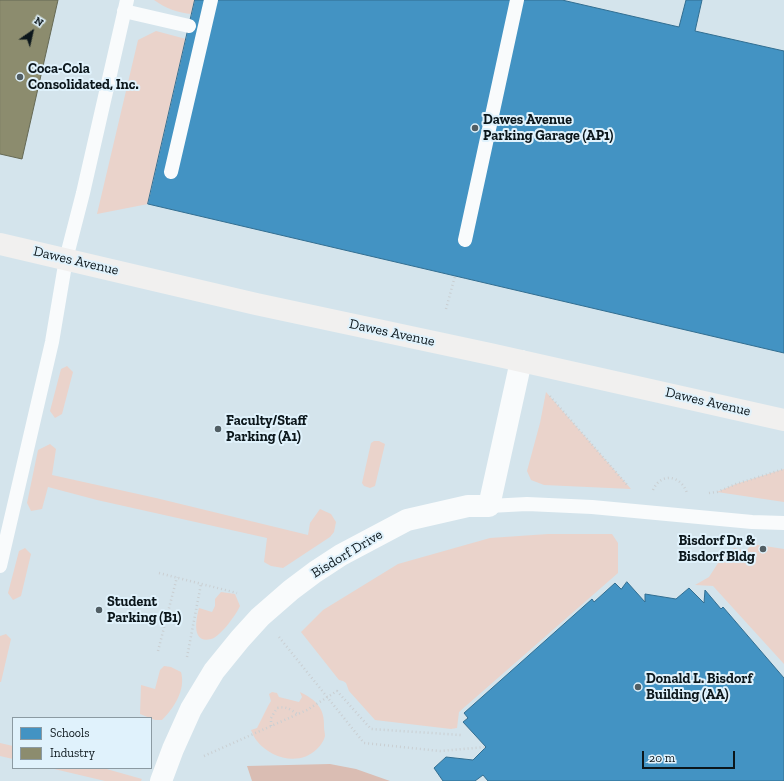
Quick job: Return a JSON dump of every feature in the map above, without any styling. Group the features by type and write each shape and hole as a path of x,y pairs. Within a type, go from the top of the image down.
{"street":[{"name":"Dawes Avenue","path":"0,244 256,304 784,420"},
{"path":"490,506 521,361"},
{"name":"Bisdorf Drive","path":"161,781 173,748 191,709 214,671 260,617 291,590 314,572 341,555 407,520 468,506 490,506"}],"lane":[{"path":"171,172 211,0"},
{"path":"465,240 517,0"},
{"path":"0,566 52,342 66,259 83,193 125,6 189,26"},
{"path":"490,506 527,504 585,506 752,522 784,522"}],"path":[{"path":"446,309 455,276"},
{"path":"546,392 631,489"},
{"path":"701,517 703,494 717,492 736,484 784,469"},
{"path":"653,490 659,481 671,478 681,482 687,493"},
{"path":"158,573 238,593"},
{"path":"158,650 177,578"},
{"path":"187,657 201,584"},
{"path":"277,634 364,743 440,750 486,747"},
{"path":"204,756 307,710 337,691 371,729 461,735"},
{"path":"271,726 271,718 277,708 284,706 297,714"}],"shaded area":[{"path":"154,0 195,0 192,14 172,10"},
{"path":"156,31 186,39 148,204 97,214 138,40"},
{"path":"67,366 73,372 62,414 55,418 50,411 61,369"},
{"path":"546,392 631,489 544,485 531,480 527,471 540,423"},
{"path":"374,441 379,441 385,444 375,486 370,488 364,486 362,483 371,443"},
{"path":"50,444 56,449 52,475 156,498 308,535 310,523 320,509 331,514 336,522 334,532 330,537 283,568 271,566 264,562 267,538 97,500 48,487 42,509 31,511 27,503 38,450"},
{"path":"784,469 784,502 717,492 736,484"},
{"path":"548,534 612,534 618,543 618,573 459,712 457,728 451,729 375,720 349,691 346,683 339,680 301,632 323,610 398,564 490,538"},
{"path":"752,544 784,549 784,664 713,586 695,585 709,577 718,563 734,548 746,551"},
{"path":"25,548 31,554 21,596 13,600 8,593 19,551"},
{"path":"221,592 235,594 240,606 235,615 219,634 211,639 205,640 200,638 196,630 199,608 212,612 215,606 215,599"},
{"path":"6,634 11,639 0,682 0,636"},
{"path":"164,666 171,667 181,672 182,685 178,698 171,710 162,720 155,720 152,719 152,717 140,714 141,685 155,689 160,670"},
{"path":"272,692 277,693 279,697 299,702 302,697 300,692 311,698 318,705 323,715 325,736 323,742 310,754 294,759 278,756 263,747 255,739 251,730 257,728 271,701 269,694"},
{"path":"0,743 12,746 12,759 0,756"},
{"path":"330,764 356,769 390,781 252,781 247,766"},
{"path":"54,769 107,769 142,779 141,781 105,781"}],"building: Schools":[{"name":"Dawes Avenue Parking Garage (AP1)","path":"195,0 562,0 679,27 686,0 702,0 695,31 784,51 784,353 148,204"},
{"name":"Donald L. Bisdorf Building (AA)","path":"627,582 645,602 645,594 676,599 689,588 704,603 705,590 721,609 723,607 784,678 784,781 488,781 483,775 475,781 443,781 434,768 446,757 473,760 486,747 463,722 468,718 464,713 592,599 594,602 615,583 621,589"}],"building: Industry":[{"name":"Coca-Cola Consolidated, Inc.","path":"0,0 58,0 22,159 0,154"}],"place":[{"name":"Coca-Cola Consolidated, Inc.","path":"20,77"},
{"name":"Dawes Avenue Parking Garage (AP1)","path":"475,128"},
{"name":"Faculty/Staff Parking (A1)","path":"218,429"},
{"name":"Bisdorf Dr & Bisdorf Bldg","path":"763,549"},
{"name":"Student Parking (B1)","path":"99,610"},
{"name":"Donald L. Bisdorf Building (AA)","path":"638,687"}]}
